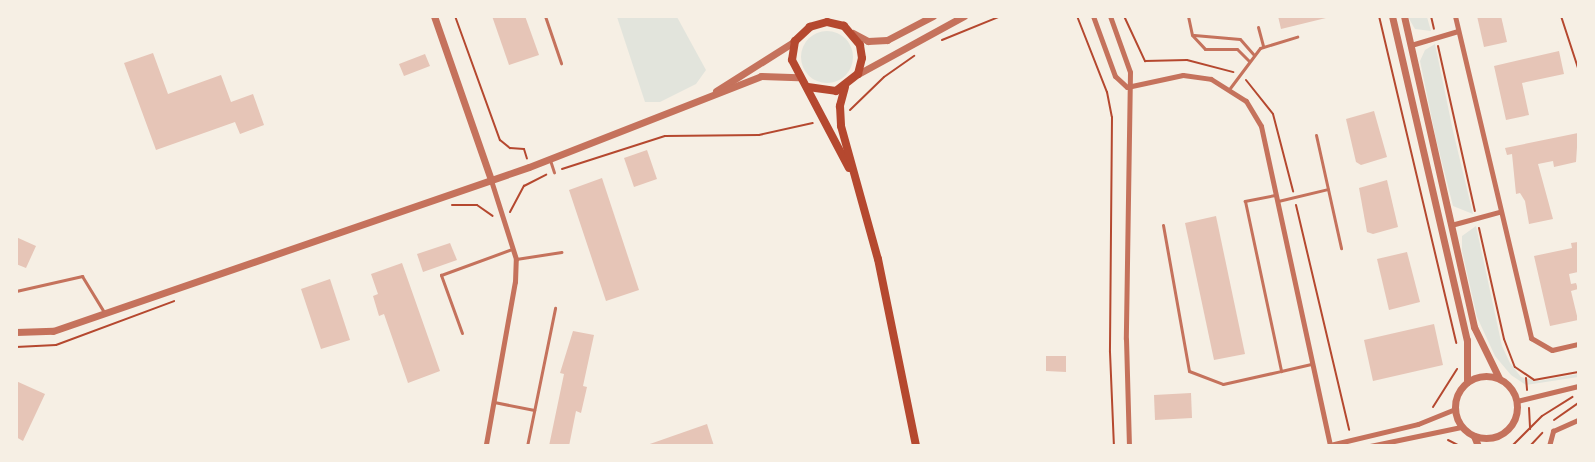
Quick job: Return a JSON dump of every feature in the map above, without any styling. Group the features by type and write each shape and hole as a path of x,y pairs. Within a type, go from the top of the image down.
{"main road":[{"path":"805,30 807,16"},
{"path":"808,87 826,92 845,87 858,74 862,53 853,33 837,20 821,22 805,30 795,41 792,60 798,77 808,87 856,182"},
{"path":"845,87 839,114 897,342 916,446"}],"street":[{"path":"434,16 503,214 516,259 515,282 491,402 486,445"},
{"path":"853,33 868,41 887,40 933,16"},
{"path":"858,74 964,16"},
{"path":"1093,16 1115,76 1127,87"},
{"path":"1110,16 1130,72 1127,87 1130,446"},
{"path":"1392,16 1467,340 1467,382"},
{"path":"1404,16 1474,327 1499,378 1514,392 1517,401 1514,421 1500,435 1498,446"},
{"path":"1455,16 1499,212 1532,338 1552,350 1578,344"},
{"path":"1411,45 1458,32"},
{"path":"700,100 795,41"},
{"path":"16,332 53,331 550,159 770,74 798,77"},
{"path":"1127,87 1183,75 1211,80 1230,88 1246,101 1261,126 1330,445 1435,418 1455,410"},
{"path":"1451,225 1499,212"},
{"path":"1478,446 1474,436 1461,427 1455,410 1460,390 1467,382 1483,376 1499,378"},
{"path":"1517,401 1578,386"},
{"path":"1549,446 1553,431 1578,420"},
{"path":"1370,446 1461,427"},
{"path":"1474,436 1500,435"}],"lane":[{"path":"545,16 561,63"},
{"path":"1188,16 1192,35 1205,49 1237,49 1248,61"},
{"path":"1258,27 1263,47"},
{"path":"1192,35 1240,39 1253,54"},
{"path":"1230,88 1253,54 1263,47 1297,37"},
{"path":"1316,135 1341,248"},
{"path":"550,159 554,172"},
{"path":"1281,371 1245,201 1328,189"},
{"path":"1163,225 1189,371 1223,384 1312,364"},
{"path":"462,333 441,275 513,248"},
{"path":"516,259 561,252"},
{"path":"16,291 82,276 105,313"},
{"path":"526,446 555,308"},
{"path":"491,402 534,410"}],"path":[{"path":"455,16 500,141 510,148 524,149"},
{"path":"934,44 1001,16"},
{"path":"1077,16 1107,92 1112,117 1110,352 1114,446"},
{"path":"1379,16 1459,349"},
{"path":"1561,16 1578,68"},
{"path":"839,114 850,110 884,77 923,50"},
{"path":"441,209 470,203 491,216 503,214 513,209 528,183 653,138 687,133 773,134 823,119"},
{"path":"16,347 56,345 179,299"},
{"path":"1435,418 1433,408 1460,363"},
{"path":"1512,446 1542,416 1578,395"},
{"path":"1438,430 1440,440 1460,446"}],"shaded area":[{"path":"617,17 677,17 706,70 696,84 660,102 645,102"},
{"path":"1408,17 1427,17 1431,31 1415,29"},
{"path":"822,31 832,31 846,38 853,57 846,76 832,83 822,83 812,79 805,72 801,62 801,52 805,42 812,35"},
{"path":"1435,44 1473,214 1453,206 1436,139 1420,61 1425,50"},
{"path":"1476,226 1502,346 1510,363 1521,377 1538,381 1578,374 1578,377 1526,385 1511,375 1495,356 1477,317 1462,251 1462,236"}],"building":[{"path":"492,16 525,16 539,55 509,65"},
{"path":"1278,16 1330,16 1330,17 1281,29"},
{"path":"1477,16 1501,16 1507,42 1484,47"},
{"path":"1559,51 1564,74 1522,83 1529,115 1506,120 1494,66"},
{"path":"153,53 168,94 221,75 231,102 253,94 264,125 240,134 235,122 156,150 124,63"},
{"path":"425,54 430,66 404,76 399,64"},
{"path":"1374,111 1387,157 1361,165 1356,162 1346,119"},
{"path":"1578,133 1576,162 1554,167 1553,161 1538,164 1553,219 1529,224 1525,201 1520,193 1516,194 1512,154 1507,155 1505,148"},
{"path":"647,150 657,179 634,187 624,158"},
{"path":"602,178 639,290 606,301 569,190"},
{"path":"1387,180 1398,227 1373,234 1367,232 1359,188"},
{"path":"1216,216 1245,354 1214,360 1185,223"},
{"path":"16,237 36,246 26,268 16,264"},
{"path":"1578,242 1578,272 1569,274 1571,284 1576,283 1578,289 1571,291 1578,320 1550,326 1534,256 1572,248 1571,243"},
{"path":"450,243 457,260 423,272 417,254"},
{"path":"1407,252 1420,302 1389,310 1377,259"},
{"path":"402,263 440,371 408,383 384,314 379,316 373,296 378,294 371,274"},
{"path":"330,279 350,340 321,349 301,289"},
{"path":"1434,324 1443,365 1373,381 1364,340"},
{"path":"573,331 594,335 583,386 587,387 581,413 576,411 569,446 549,446 564,374 560,373"},
{"path":"1046,356 1066,356 1066,372 1046,371"},
{"path":"16,381 45,394 23,441 16,437"},
{"path":"1191,393 1192,418 1155,420 1154,395"},
{"path":"707,424 714,446 647,445"}]}
